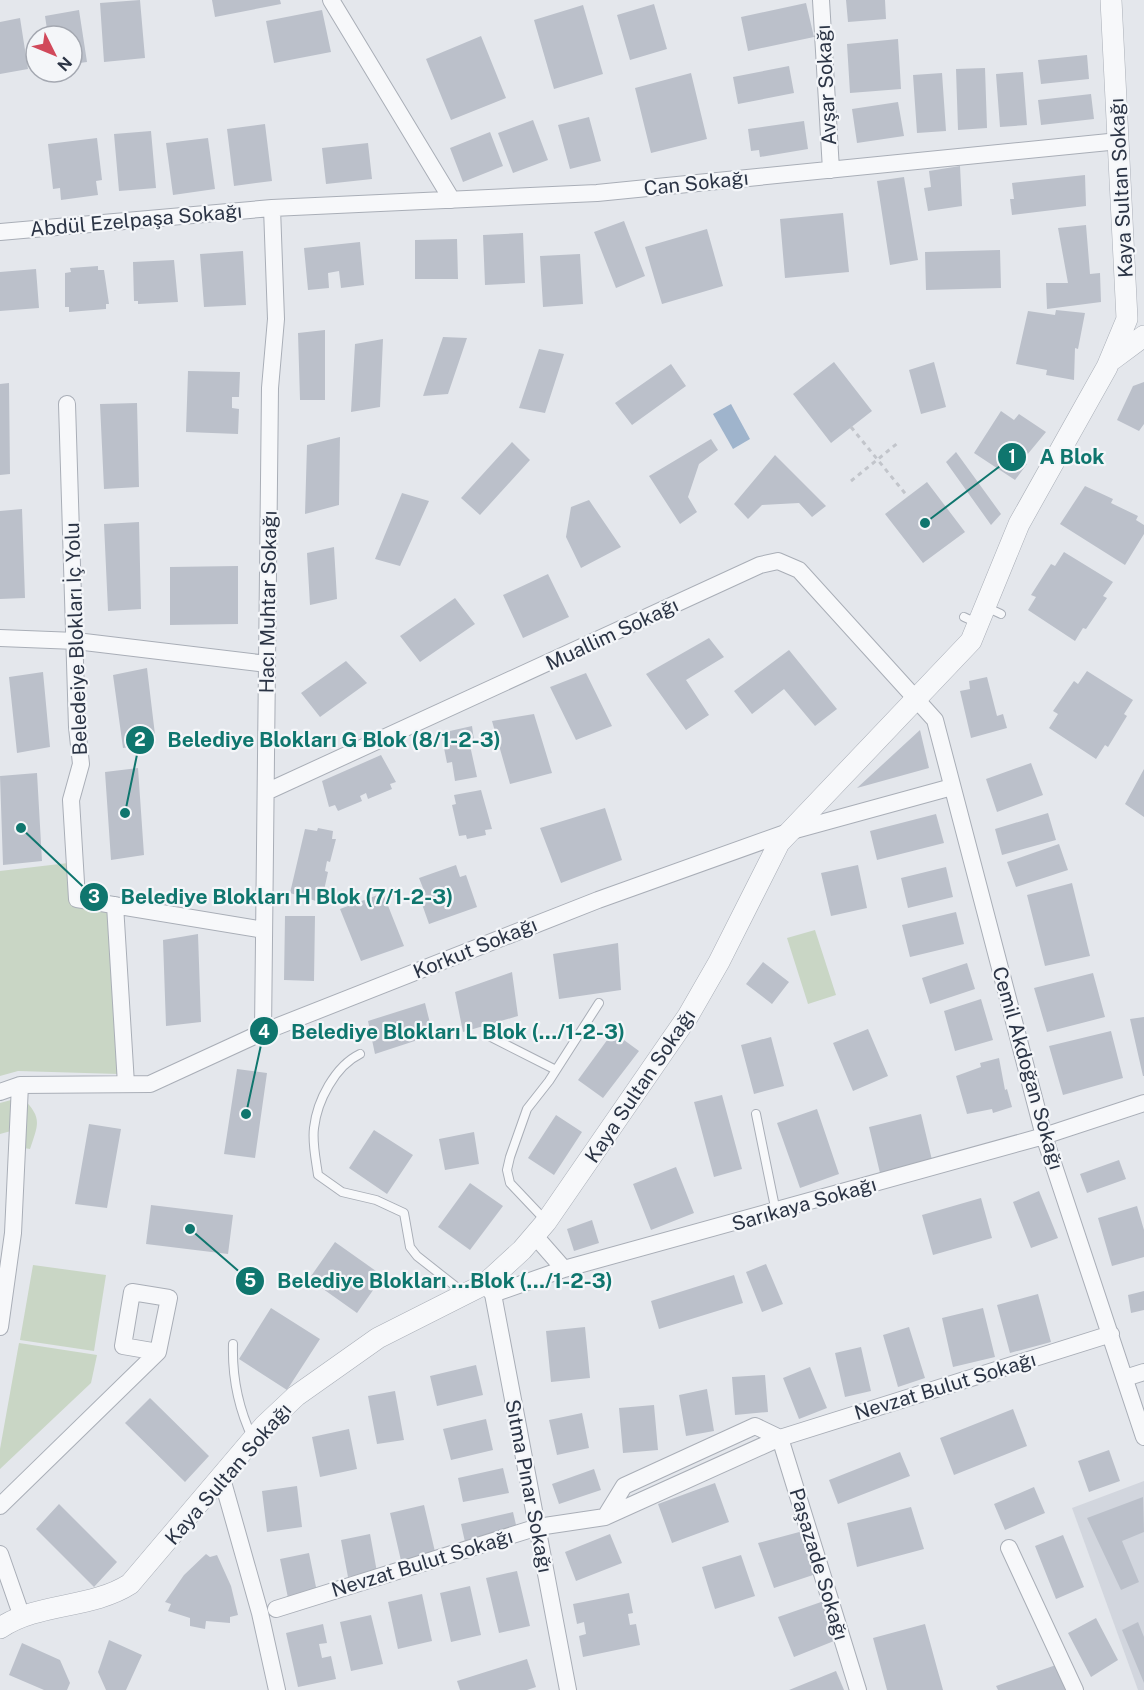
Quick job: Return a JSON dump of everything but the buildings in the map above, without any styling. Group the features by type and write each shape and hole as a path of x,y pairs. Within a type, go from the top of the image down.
{"street":[{"path":"331,0 452,200"},
{"name":"Avşar Sokağı","path":"821,0 831,170"},
{"name":"Kaya Sultan Sokağı","path":"0,1628 22,1617 113,1594 130,1584 221,1475 296,1396 378,1338 464,1294 489,1289 540,1229 688,1017 719,962 772,853 788,832 969,645 1019,524 1104,371 1128,313 1112,0"},
{"name":"Can Sokağı","path":"272,208 597,193 1119,141"},
{"name":"Abdül Ezelpaşa Sokağı","path":"0,232 272,208"},
{"name":"Hacı Muhtar Sokağı","path":"263,1032 270,388 276,319 272,208"},
{"path":"1128,313 1133,332 1143,338"},
{"name":"Kaya Sultan Sokağı","path":"1104,371 1124,349 1143,338"},
{"name":"Beledeiye Blokları İç Yolu","path":"67,404 77,727 81,764 71,800 77,899 264,930"},
{"name":"Muallim Sokağı","path":"266,792 772,561 789,563 802,572 918,699"},
{"path":"0,638 76,641 267,664"},
{"name":"Cemil Akdoğan Sokağı","path":"918,699 937,724 1044,1136 1144,1437"},
{"name":"Korkut Sokağı","path":"0,1092 20,1085 150,1084 263,1032 598,900 788,832 952,787"},
{"path":"115,905 126,1084"},
{"path":"0,1327 13,1233 20,1085"},
{"name":"Sarıkaya Sokağı","path":"489,1289 776,1212 1044,1136 1144,1103"},
{"path":"540,1229 564,1269"},
{"name":"Sıtma Pınar Sokağı","path":"489,1289 538,1527 568,1690"},
{"name":"Nevzat Bulut Sokağı","path":"276,1609 538,1527 605,1518 780,1438 1111,1334"},
{"path":"0,1506 158,1352"},
{"path":"1125,1378 1144,1372"},
{"name":"Paşazade Sokağı","path":"780,1438 858,1690"},
{"path":"221,1475 260,1613 277,1690"},
{"path":"1009,1548 1075,1690"},
{"path":"0,1554 22,1617"}],"lane":[{"path":"540,1229 510,1183 507,1170 527,1109 556,1070 599,1003"},
{"path":"487,1035 556,1070"},
{"path":"360,1054 343,1067 330,1084 319,1108 314,1129 318,1175 342,1192 376,1200 404,1213 410,1247 417,1256 464,1294"},
{"path":"756,1114 776,1212"},
{"path":"233,1344 236,1391 241,1412 253,1439"}],"path":[{"path":"851,427 908,497"},
{"path":"850,482 899,442"}],"shaded area":[{"path":"1144,1481 1144,1690 1138,1690 1072,1508"}],"green space":[{"path":"68,863 71,904 107,909 119,1074 18,1071 0,1076 0,871"},
{"path":"815,930 836,995 808,1004 787,938"},
{"path":"22,1097 33,1110 37,1121 30,1149 24,1148 11,1131 0,1134 0,1103"},
{"path":"33,1265 106,1275 94,1351 20,1340"},
{"path":"19,1343 97,1355 91,1383 0,1469 0,1449"}],"water":[{"path":"731,404 750,439 733,449 713,414"}],"place":[{"name":"A Blok","path":"925,523"},
{"name":"Belediye Blokları G Blok (8/1-2-3)","path":"125,813"},
{"name":"Belediye Blokları H Blok (7/1-2-3)","path":"21,828"},
{"name":"Belediye Blokları L Blok (.../1-2-3)","path":"246,1114"},
{"name":"Belediye Blokları ...Blok (.../1-2-3)","path":"190,1229"}]}
